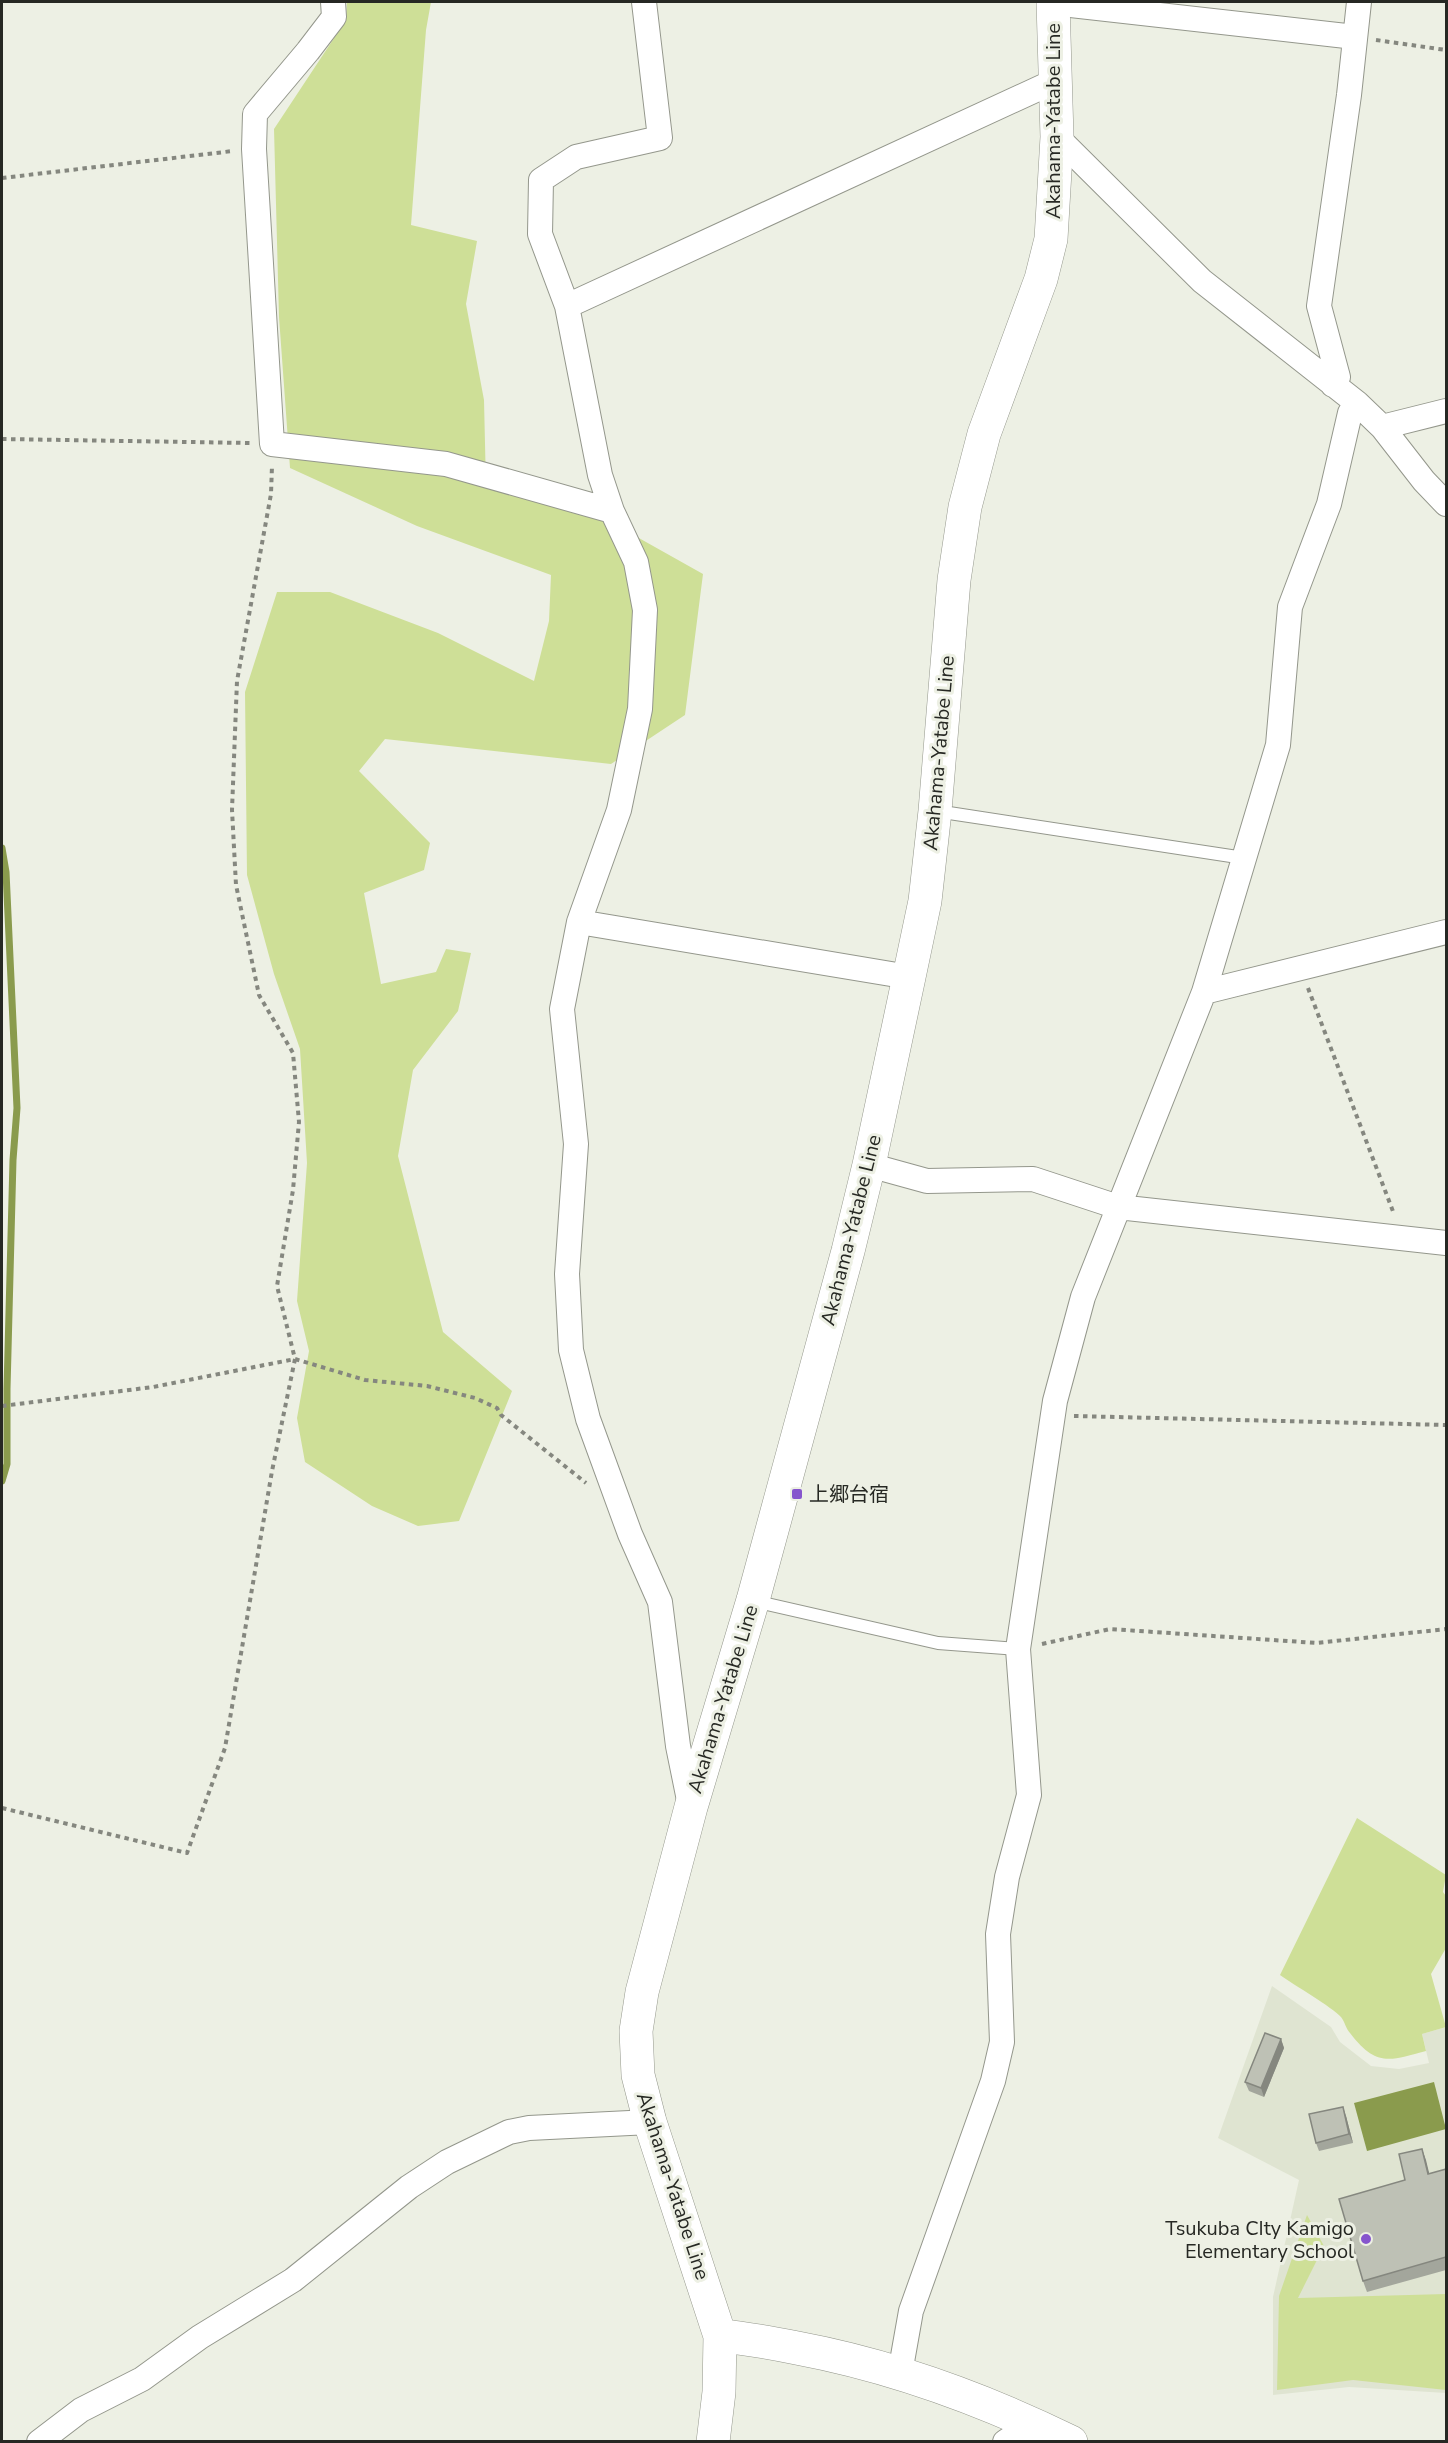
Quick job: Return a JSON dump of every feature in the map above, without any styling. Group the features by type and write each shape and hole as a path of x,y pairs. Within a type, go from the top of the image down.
{"main road":[{"name":"Akahama-Yatabe Line","path":"713,2442 719,2392 720,2336 650,2122 638,2075 636,2031 647,1972 691,1807 753,1600 869,1165 925,901 935,811 954,580 965,507 984,434 1041,279 1051,239 1056,137 1053,2"},
{"path":"720,2336 743,2337 836,2355 900,2373 984,2403 1071,2442"}],"street":[{"path":"333,2 334,17 255,114 254,149 272,444 446,464 612,511"},
{"path":"644,2 660,138 576,157 541,180 540,234 567,306 600,475 612,511 636,561 645,610 640,709 619,810 579,922 562,1009 576,1144 567,1274 571,1350 588,1419 630,1534 660,1602 678,1746 691,1807"},
{"path":"1053,2 1355,37"},
{"path":"1333,385 1338,377 1319,306 1349,95 1359,2"},
{"path":"567,306 1055,81"},
{"path":"1056,137 1202,281 1357,403 1382,427 1424,481 1446,504"},
{"path":"900,2373 911,2311 993,2081 1002,2042 998,1934 1007,1877 1029,1795 1018,1649 1052,1415 1083,1297 1204,992 1245,858 1278,745 1290,607 1329,504 1350,414 1357,403"},
{"path":"1382,427 1446,411"},
{"path":"579,922 909,976"},
{"path":"1204,992 1446,932"},
{"path":"869,1165 927,1181 1033,1179 1118,1207 1446,1243"},
{"path":"39,2442 81,2410 142,2379 200,2337 293,2280 409,2187 447,2162 509,2132 519,2130 650,2122"},
{"path":"1005,2442 1033,2423"}],"lane":[{"path":"935,811 1245,858"},
{"path":"753,1600 938,1643 1018,1649"}],"path":[{"path":"1355,37 1446,50"},
{"path":"2,178 254,149"},
{"path":"2,439 272,444 271,494 237,681 232,810 236,885 259,995 293,1053 299,1122 293,1190 277,1286 295,1359 272,1471 225,1748 188,1853 2,1808"},
{"path":"1301,968 1403,1238"},
{"path":"2,1406 153,1387 295,1359 364,1380 427,1386 475,1398 497,1408 501,1415 592,1490"},
{"path":"1052,1415 1446,1425"},
{"path":"1018,1649 1110,1629 1317,1643 1446,1629"}],"shaded area":[{"path":"347,2 431,2 426,30 411,225 477,241 466,304 484,400 486,487 605,519 703,574 685,715 611,764 385,739 359,771 430,843 424,870 364,893 381,984 436,972 446,949 471,953 458,1011 413,1070 398,1156 443,1332 512,1391 459,1521 418,1526 372,1506 305,1462 297,1418 309,1351 297,1301 307,1163 300,1049 274,974 247,875 245,692 277,592 330,592 438,633 534,681 549,621 551,575 417,526 290,468 279,317 274,129 346,20"},
{"path":"1357,1818 1446,1875 1443,1892 1446,1896 1446,1948 1431,1974 1446,2027 1422,2034 1426,2051 1393,2059 1368,2052 1359,2044 1336,2013 1280,1975"},
{"name":"Tsukuba CIty Kamigo Elementary School","path":"1272,1986 1331,2027 1340,2042 1371,2066 1399,2069 1429,2063 1422,2034 1446,2027 1446,2393 1349,2387 1273,2395 1273,2297 1299,2180 1218,2138"},
{"path":"1434,2082 1446,2129 1367,2151 1354,2103"},
{"path":"1307,2215 1324,2246 1298,2298 1446,2294 1446,2390 1353,2380 1277,2390 1279,2296"}],"building":[{"path":"1265,2033 1281,2039 1261,2088 1245,2082"},
{"path":"1343,2107 1349,2134 1316,2143 1309,2114"},
{"path":"1422,2149 1428,2174 1446,2169 1446,2257 1363,2281 1339,2199 1405,2180 1399,2154"}],"waterway":[{"path":"2,848 6,872 17,1108 13,1160 7,1464 2,1481"}],"place":[{"name":"上郷台宿","path":"797,1494"},
{"name":"Tsukuba CIty Kamigo Elementary School","path":"1366,2239"}]}
